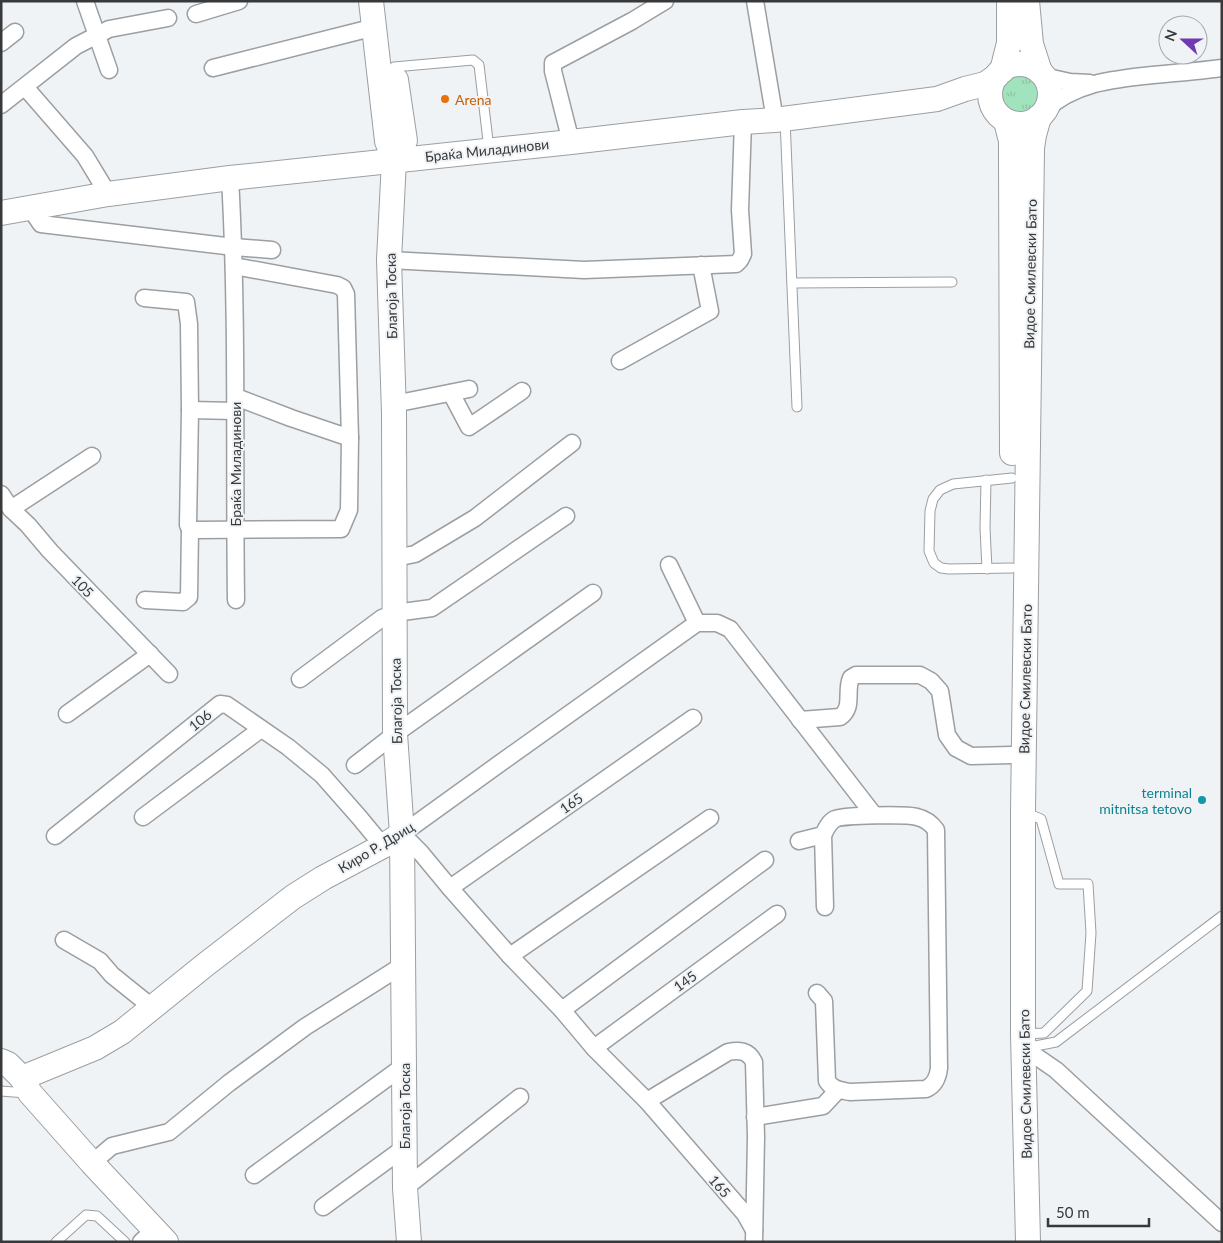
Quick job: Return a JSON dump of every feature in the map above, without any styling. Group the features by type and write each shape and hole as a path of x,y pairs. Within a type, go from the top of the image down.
{"street":[{"path":"85,1 109,70"},
{"path":"196,14 239,1"},
{"name":"Благоја Тоска","path":"371,1 387,141 394,160 389,260 394,404 396,734 392,840 403,964 404,1148 409,1242"},
{"name":"Благоја Тоска","path":"386,1 404,141 394,160"},
{"path":"571,142 553,71 553,63 632,21 664,1"},
{"path":"755,1 780,119"},
{"path":"1001,116 990,100 990,94 991,87 999,73 1009,43 1009,1"},
{"path":"1027,1 1031,44 1041,74"},
{"path":"1,105 76,46 109,29 168,18"},
{"path":"213,68 375,27"},
{"path":"1,43 15,32"},
{"path":"937,99 985,84 1009,67 1025,65 1033,67 1048,84 1050,94 1048,104 1041,115"},
{"path":"1041,74 1070,82 1095,83 1222,68"},
{"path":"937,99 971,101 982,104 1017,124 1028,123 1041,115 1062,97 1095,83"},
{"path":"25,87 85,156 108,194"},
{"name":"Браќа Миладинови","path":"1,213 108,194 230,178 780,119 937,99"},
{"name":"Видое Смилевски Бато","path":"1028,1242 1024,1041 1023,812 1032,148 1041,115"},
{"name":"Видое Смилевски Бато","path":"1001,116 1011,141 1013,1242"},
{"path":"389,260 584,270 736,264 743,254 740,210 743,122"},
{"name":"Браќа Миладинови","path":"230,178 234,247 236,600"},
{"path":"30,208 40,224 272,250"},
{"path":"620,361 710,311 701,265"},
{"path":"190,529 341,530 349,510 350,438 346,294 343,288 337,285 234,266"},
{"path":"144,298 186,302 189,324 190,410 189,597 183,602 145,600"},
{"path":"394,404 469,389"},
{"path":"451,393 469,427 522,391"},
{"path":"190,410 235,404 291,418 350,438"},
{"path":"395,558 415,554 475,518 572,443"},
{"path":"11,509 92,456"},
{"name":"105","path":"1,494 11,509 28,525 75,578 169,674"},
{"path":"300,679 382,618 395,613 432,608 566,516"},
{"path":"669,565 697,623 717,622 730,630 874,815"},
{"path":"355,765 593,593"},
{"name":"Киро Р. Дриц","path":"26,1085 122,1032 293,897 392,840 697,623"},
{"path":"67,714 150,654"},
{"path":"800,720 840,717 845,714 848,707 849,682 851,678 856,676 920,675 931,681 940,691 947,735 956,748 971,756 1012,755"},
{"name":"106","path":"55,836 220,704 227,705 288,747 322,775 359,817 392,840"},
{"name":"165","path":"450,888 693,718"},
{"path":"143,817 261,729"},
{"path":"817,993 824,1001 827,1082 831,1086 838,1090 850,1092 926,1089 931,1086 938,1076 940,1068 936,830 931,823 916,816 874,815 835,818 828,825 823,835 825,907"},
{"path":"510,956 710,818"},
{"path":"800,841 823,835"},
{"name":"165","path":"392,840 421,853 510,956 562,1010 594,1048 647,1101 745,1214 754,1236"},
{"path":"562,1010 765,860"},
{"name":"145","path":"594,1048 777,914"},
{"path":"64,940 100,961 112,975 153,1008"},
{"path":"92,1163 112,1146 169,1132 229,1082 305,1027 403,964"},
{"path":"1024,1041 1222,1223"},
{"path":"647,1101 728,1052 742,1050 748,1054 754,1062 754,1236"},
{"path":"1,1061 8,1064 154,1237"},
{"path":"254,1175 405,1065"},
{"path":"755,1117 823,1106 838,1090"},
{"path":"405,1188 520,1097"},
{"path":"323,1207 404,1148"}],"lane":[{"path":"394,67 473,60 479,65 489,150"},
{"path":"780,119 792,283 798,407"},
{"path":"792,283 952,282"},
{"path":"1012,478 953,484 940,490 933,499 930,511 929,552 934,563 941,568 1012,568"},
{"path":"986,480 985,528 987,569"},
{"path":"1023,812 1041,819 1059,884 1088,884 1091,934 1088,991 1044,1033 1024,1041"},
{"path":"1024,1041 1056,1042 1222,916"},
{"path":"1,1091 26,1085"},
{"path":"56,1242 86,1215 97,1216 126,1242"}],"green space":[{"path":"1019,71 1035,78 1041,88 1040,99 1037,105 1031,111 1024,114 1010,112 1004,108 997,96 1001,85 1011,74"}],"place":[{"name":"Arena","path":"445,99"},
{"name":"terminal mitnitsa tetovo","path":"1202,800"}]}
